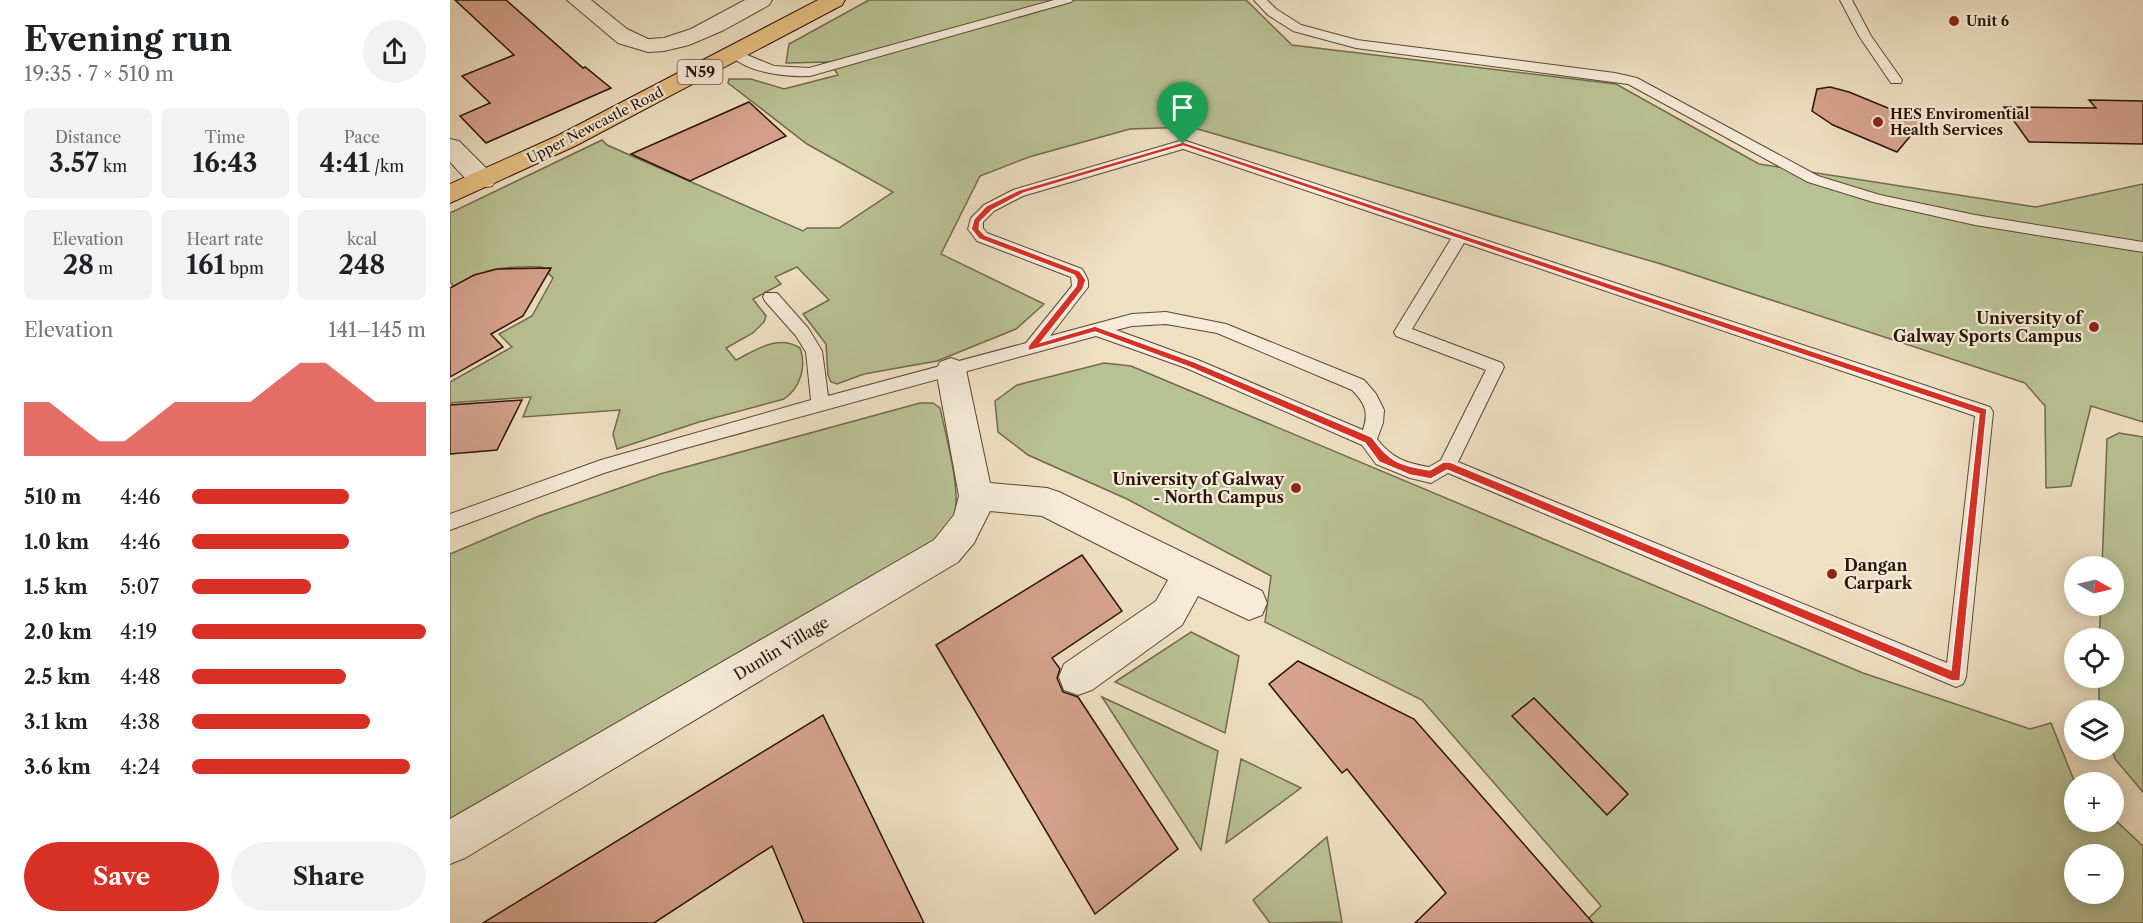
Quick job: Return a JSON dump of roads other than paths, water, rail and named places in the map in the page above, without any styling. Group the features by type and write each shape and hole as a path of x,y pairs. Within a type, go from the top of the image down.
{"main road":[{"name":"Upper Newcastle Road","path":"450,194 576,136 834,0"}],"street":[{"path":"578,0 632,41 659,44 686,39 761,0"},
{"path":"450,147 483,180"},
{"name":"Dunlin Village","path":"450,843 946,551 957,540 967,524 975,508 976,496 951,370"},
{"path":"976,496 1047,502 1249,603"},
{"path":"1078,676 1169,613 1191,575"}],"lane":[{"path":"735,54 764,68 784,73 810,72 1068,0"},
{"path":"1260,0 1272,12 1297,28 1319,36 1356,44 1616,77 1632,81 1813,179 1842,189 1975,219 2143,247"},
{"path":"1846,0 1865,36 1896,80"},
{"path":"1031,348 1080,287 1081,280 1077,273 982,237 975,229 976,221 989,208 1022,192 1183,144 1984,412 1956,677 1447,465"},
{"path":"1095,329 1192,364 1368,440 1382,459 1410,471 1431,475 1447,465 1496,367 1402,332 1461,236"},
{"path":"771,297 802,332 814,351 820,405"},
{"path":"450,522 601,467 753,422 1132,320 1166,318 1195,322 1231,333 1358,384 1374,400 1377,418 1368,440"}],"place":[{"name":"Unit 6","path":"1954,21"},
{"name":"HES Enviromential Health Services","path":"1878,122"},
{"name":"University of Galway Sports Campus","path":"2094,327"},
{"name":"University of Galway - North Campus","path":"1296,488"},
{"name":"Dangan Carpark","path":"1832,574"}]}
